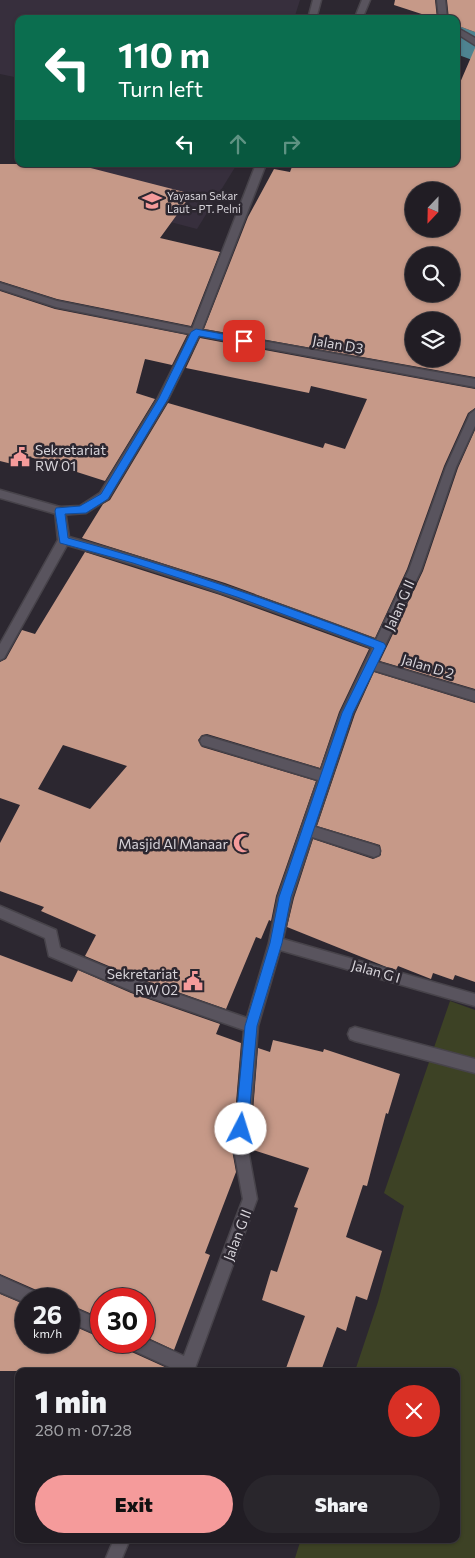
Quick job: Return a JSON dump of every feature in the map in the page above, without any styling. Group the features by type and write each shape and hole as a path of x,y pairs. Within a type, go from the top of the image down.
{"street":[{"path":"313,15 317,0"},
{"path":"360,15 366,0"},
{"path":"441,0 443,15"},
{"path":"460,32 475,42"},
{"path":"0,494 60,511 82,510 104,496 163,399 196,332 261,167"},
{"name":"Jalan D3","path":"0,286 56,304 196,332 475,383"},
{"name":"Jalan G II","path":"187,1368 250,1199 241,1150 251,1026 276,943 285,897 309,831 347,713 415,570 451,467 475,414"},
{"path":"0,655 64,540 60,511"},
{"path":"64,540 233,591 380,646"},
{"name":"Jalan D 2","path":"371,665 475,696"},
{"path":"206,741 326,777"},
{"path":"309,831 374,851"},
{"path":"0,912 51,934 54,952 132,985 251,1026"},
{"name":"Jalan G I","path":"276,943 475,1000"},
{"path":"355,1034 475,1066"},
{"path":"0,1284 15,1291"},
{"path":"155,1352 187,1368"},
{"path":"114,1558 120,1543"}],"shaded area":[{"path":"0,0 300,0 295,15 15,15 15,77 0,74"},
{"name":"Yayasan Sekar Laut - PT. Pelni","path":"17,167 235,167 197,229 7,179"}],"green space":[{"path":"450,1001 475,1010 475,1558 295,1558 300,1543 460,1543 460,1368 356,1368 378,1302 404,1206 384,1193"}],"building":[{"path":"395,0 435,0 437,15 425,15 394,5"},
{"path":"447,0 475,0 475,32 460,26 460,15 449,15"},
{"path":"475,48 475,377 419,367 460,367 460,312 405,312 405,365 204,329 248,217 274,169 290,172 292,167 460,167 460,83"},
{"path":"0,164 15,164 15,167 87,167 192,194 160,238 220,252 191,326 57,299 0,281"},
{"path":"0,291 55,309 187,335 172,365 145,359 136,393 155,399 105,481 30,457 24,467 0,461"},
{"path":"200,338 475,389 475,408 468,413 444,466 407,569 375,638 225,583 82,538 103,504 110,500 168,403 323,448 325,443 345,449 367,399 311,386 309,393 186,368"},
{"path":"475,430 475,689 380,661 423,571 458,468"},
{"path":"85,552 220,595 369,649 339,712 320,768 207,734 202,735 198,740 202,747 316,781 276,896 271,921 269,920 261,939 256,937 226,1009 135,977 85,956 96,935 41,911 44,907 0,891 0,843 20,805 0,798 0,662 6,659 22,630 35,634","holes":["63,745 127,766 90,809 38,789"]},
{"path":"374,672 475,703 475,982 455,975 453,980 433,973 431,979 398,966 396,970 389,968 287,927 294,898 313,839 373,859 381,855 380,845 317,826 355,714"},
{"path":"0,955 72,982 78,970 131,993 220,1024 216,1034 241,1043 232,1150 236,1172 205,1253 210,1255 174,1350 155,1341 155,1288 90,1288 90,1313 80,1309 80,1288 32,1288 0,1274"},
{"path":"273,1040 323,1052 324,1049 400,1074 388,1114 386,1113 367,1186 363,1185 346,1237 382,1251 367,1300 356,1296 346,1331 337,1327 322,1368 286,1368 305,1316 262,1300 271,1270 277,1272 298,1208 294,1207 309,1168 250,1149 258,1048 270,1052"},
{"path":"0,1294 15,1300 15,1353 80,1353 80,1329 90,1333 90,1353 134,1353 167,1368 15,1368 15,1371 0,1371"}],"waterway":[{"path":"460,40 475,49"}],"place":[{"name":"Yayasan Sekar Laut - PT. Pelni","path":"152,201"},
{"name":"Sekretariat RW 01","path":"20,457"},
{"name":"Masjid Al Manaar","path":"243,843"},
{"name":"Sekretariat RW 02","path":"193,981"}],"route":[{"path":"241,1129 251,1026 276,943 285,897 300,860 347,713 380,646 241,594 133,559 64,540 60,511 82,510 104,496 163,399 196,332 244,341"}]}
